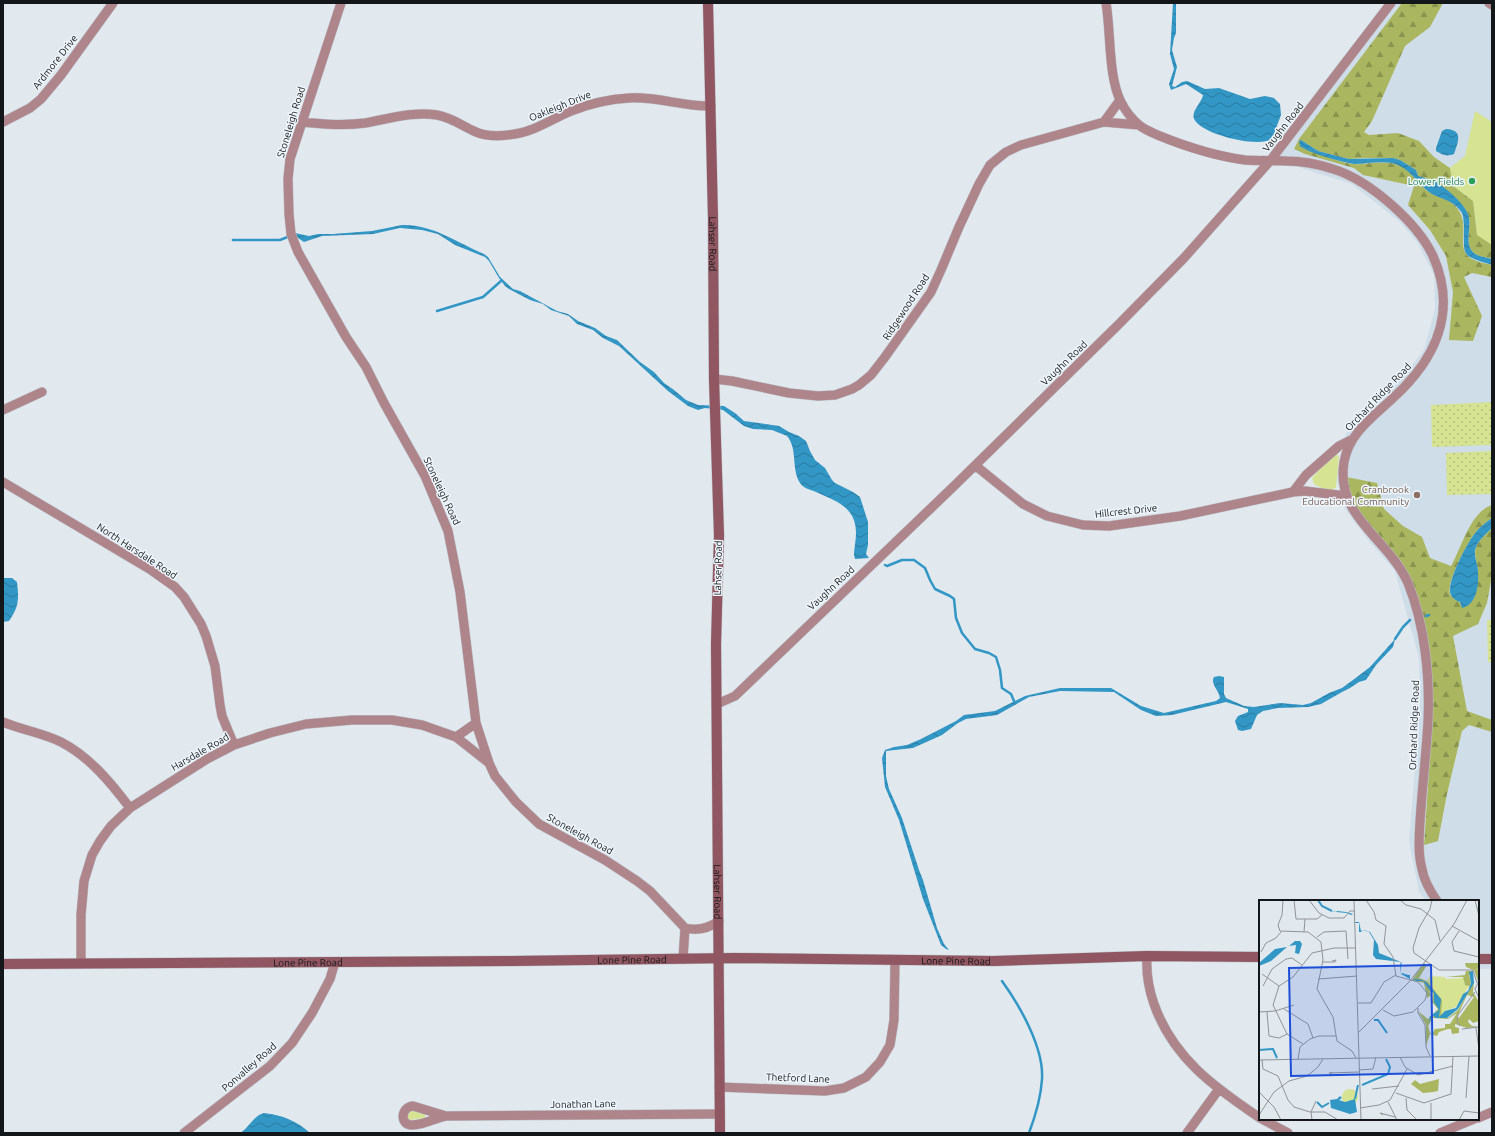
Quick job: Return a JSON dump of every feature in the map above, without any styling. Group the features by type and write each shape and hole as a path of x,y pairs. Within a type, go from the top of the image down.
{"street":[{"name":"Ardmore Drive","path":"3,122 30,108 41,99 61,75 113,3"},
{"name":"Stoneleigh Road","path":"341,3 290,159 288,179 291,234 298,252 346,337 366,368 425,476 446,526 452,546 460,592 476,723 489,763 495,776 516,802 539,824 606,860 637,881 650,891 685,928"},
{"name":"Lahser Road","path":"708,3 718,535 716,644 720,1133"},
{"name":"Orchard Ridge Road","path":"1106,3 1113,69 1120,100 1139,125 1163,137 1195,149 1245,160 1285,161 1324,166 1343,173 1362,183 1396,209 1413,226 1427,246 1439,274 1443,298 1442,317 1438,334 1430,355 1409,383 1366,423 1351,440 1343,468 1343,480 1346,496 1352,509 1392,556 1404,575 1412,593 1417,615 1426,658 1428,698 1419,850 1423,875 1436,900"},
{"name":"Vaughn Road","path":"717,704 735,696 976,466 1180,263 1293,133 1391,3"},
{"path":"1488,3 1492,5"},
{"name":"Oakleigh Drive","path":"301,122 333,126 364,123 404,116 435,115 449,118 476,132 491,135 514,134 534,129 586,105 630,98 649,98 696,106 711,106"},
{"path":"1104,122 1120,100"},
{"name":"Ridgewood Road","path":"714,379 732,381 789,393 818,396 835,395 859,385 871,375 885,357 931,292 958,227 990,165 1006,152 1021,145 1104,122 1139,125"},
{"path":"3,410 42,392"},
{"path":"1293,492 1306,475 1339,446 1351,440"},
{"name":"Hillcrest Drive","path":"976,466 1013,496 1035,511 1058,520 1090,526 1109,526 1180,516 1293,492 1305,491 1346,496"},
{"name":"North Harsdale Road","path":"3,482 151,570 174,587 184,597 195,613 206,636 215,666 222,716 234,744"},
{"name":"Harsdale Road","path":"81,963 82,897 86,872 92,855 100,841 111,826 130,808 207,759 234,744 306,724 352,720 392,720 419,724 456,737 489,763"},
{"path":"3,722 61,742 72,749 99,771 130,808"},
{"path":"456,737 476,723"},
{"path":"682,958 685,928 695,930 707,928 719,921"},
{"path":"1147,956 1146,970 1148,985 1164,1027 1175,1045 1188,1061 1207,1080 1259,1117"},
{"name":"Lone Pine Road","path":"3,964 682,958 994,961 1147,956 1259,957"},
{"path":"1479,959 1492,959"},
{"name":"Thetford Lane","path":"719,1087 825,1091 844,1088 866,1077 880,1062 890,1045 894,1020 895,960"},
{"name":"Ponvalley Road","path":"184,1133 270,1066 289,1047 312,1013 330,979 335,962"},
{"path":"1187,1133 1219,1089"},
{"path":"1479,1118 1492,1112"},
{"name":"Jonathan Lane","path":"446,1116 720,1114"},
{"path":"1265,1120 1288,1133"},
{"path":"1440,1133 1472,1120"}],"shaded area":[{"name":"Cranbrook Educational Community","path":"1387,3 1492,3 1492,969 1479,969 1479,900 1425,900 1419,892 1409,841 1420,705 1419,658 1395,571 1368,540 1345,509 1337,481 1339,462 1346,434 1405,374 1424,350 1435,309 1434,275 1417,242 1400,222 1352,184 1282,162 1269,153"}],"green space":[{"path":"1402,3 1443,3 1430,27 1405,46 1372,121 1364,132 1369,135 1398,133 1419,141 1434,157 1450,168 1453,186 1473,201 1477,235 1492,245 1492,259 1474,253 1470,248 1469,218 1464,207 1459,201 1435,182 1418,176 1416,170 1400,160 1393,158 1349,159 1318,151 1301,140 1301,146 1346,163 1357,164 1384,162 1400,166 1409,172 1429,192 1449,200 1458,209 1462,217 1463,246 1465,252 1474,260 1492,265 1492,277 1472,273 1464,277 1482,316 1473,341 1449,340 1453,292 1446,256 1430,230 1408,205 1414,186 1363,175 1354,168 1305,154 1294,149 1299,139"},
{"name":"Lower Fields","path":"1475,111 1492,122 1492,245 1477,243 1473,201 1453,186 1450,168 1465,156"},
{"path":"1492,402 1492,445 1432,447 1431,405"},
{"path":"1492,451 1492,494 1447,495 1446,453"},
{"path":"1336,454 1339,456 1336,488 1325,489 1314,484 1312,478 1327,461"},
{"path":"1346,477 1377,483 1384,509 1403,526 1422,537 1430,558 1451,566 1472,522 1484,509 1492,505 1492,518 1472,537 1458,562 1451,581 1450,594 1461,604 1473,600 1478,579 1475,554 1476,547 1481,539 1492,528 1492,575 1487,603 1478,624 1453,636 1467,711 1492,720 1492,732 1469,725 1462,731 1447,794 1438,841 1424,845 1433,710 1430,658 1416,594 1409,576 1400,560 1359,512 1352,500"},
{"path":"1487,620 1492,620 1492,662 1488,662"},
{"path":"409,1110 425,1114 425,1118 409,1120 406,1117"}],"water":[{"path":"1173,3 1176,3 1176,33 1172,50 1177,67 1172,86 1175,87 1182,82 1187,81 1205,89 1219,88 1250,99 1265,96 1274,98 1280,104 1281,115 1272,139 1255,142 1243,141 1219,135 1208,130 1199,125 1193,116 1203,95 1186,84 1171,90 1169,84 1174,69 1170,54"},
{"path":"1446,129 1455,132 1458,137 1454,154 1447,155 1436,151 1442,131"},
{"path":"1301,140 1318,151 1349,159 1393,158 1400,160 1416,170 1418,176 1434,181 1451,193 1465,208 1469,218 1470,248 1479,256 1492,259 1492,265 1474,259 1466,253 1464,249 1463,216 1458,208 1451,202 1433,195 1400,166 1378,162 1355,164 1335,160 1304,149 1300,146 1299,141"},
{"path":"402,225 424,227 484,254 488,257 500,277 513,289 520,291 557,311 568,314 578,321 595,328 606,336 617,340 640,362 654,372 664,383 686,400 698,405 724,406 744,421 779,426 799,436 806,441 815,460 825,468 835,483 860,497 868,522 868,545 866,554 869,558 855,559 855,524 849,511 837,502 805,488 800,483 796,472 794,453 787,436 772,430 753,429 744,426 723,410 705,408 698,410 688,406 668,391 619,346 603,338 593,330 577,324 569,316 551,310 543,304 530,300 509,289 499,278 485,257 455,245 438,234 422,230 400,228 373,234 322,236 304,242 295,236 295,233 309,236 318,234 372,231"},
{"path":"1492,518 1492,528 1480,541 1475,550 1478,569 1476,593 1471,603 1462,608 1460,602 1451,595 1451,582 1454,573 1472,537 1481,526"},
{"path":"3,578 12,578 17,582 18,603 9,621 3,622"},
{"path":"1395,639 1393,647 1376,665 1366,680 1359,682 1321,704 1308,707 1278,708 1263,711 1257,715 1251,729 1242,731 1238,730 1235,721 1238,716 1248,712 1248,709 1226,702 1172,715 1156,716 1141,710 1114,692 1060,691 1029,697 997,715 966,719 942,735 913,748 886,751 886,776 889,789 902,818 923,880 937,928 944,944 949,950 941,945 923,899 899,820 885,787 882,758 885,750 907,745 921,739 956,721 964,715 995,711 1025,696 1060,688 1111,688 1141,706 1164,713 1216,701 1220,698 1213,680 1214,677 1219,676 1224,677 1224,694 1226,698 1244,706 1254,707 1280,703 1303,705 1311,703 1342,688 1370,667"},
{"path":"264,1113 289,1119 310,1133 240,1133 257,1116"}],"waterway":[{"path":"1273,128 1284,132"},
{"path":"233,240 280,240 290,236"},
{"path":"437,311 483,297 501,281"},
{"path":"885,565 887,566 902,560 914,560 925,568 935,589 954,599 956,618 962,633 975,649 989,653 996,657 1000,670 1002,688 1011,694 1014,701"},
{"path":"1395,639 1410,620"},
{"path":"1002,981 1016,1002 1030,1028 1042,1067 1040,1093 1029,1133"}],"place":[{"name":"Lower Fields","path":"1472,181"},
{"name":"Cranbrook Educational Community","path":"1417,495"}]}
